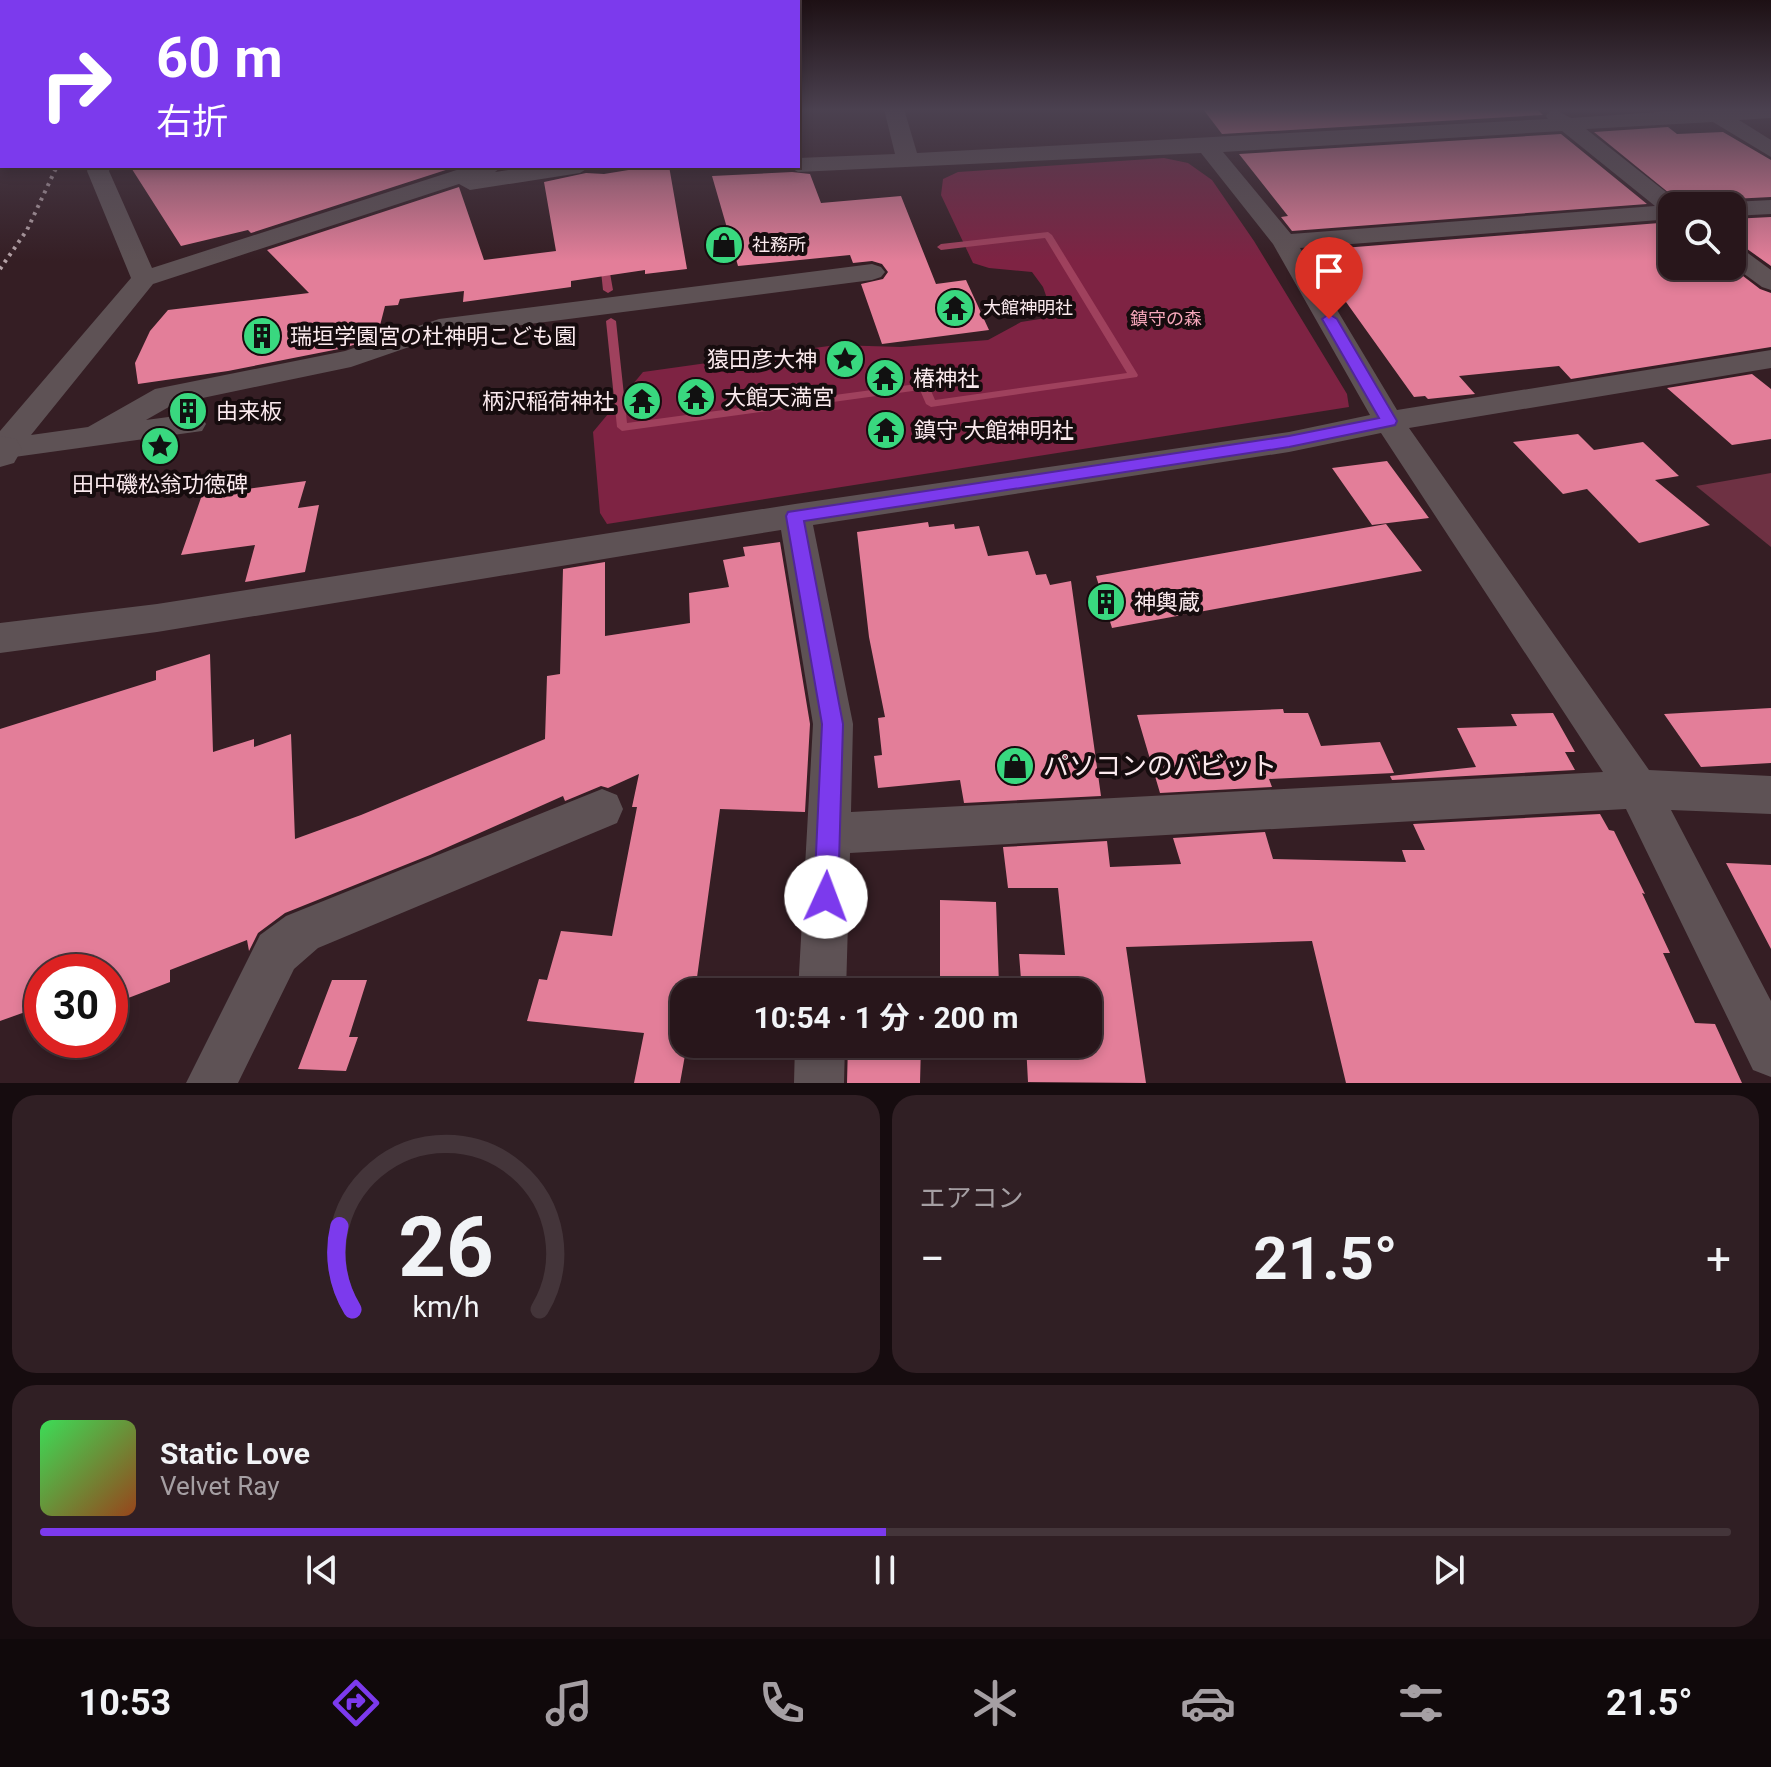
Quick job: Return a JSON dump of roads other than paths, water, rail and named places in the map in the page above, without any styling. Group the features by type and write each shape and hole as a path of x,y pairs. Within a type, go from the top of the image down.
{"street":[{"path":"800,165 918,160"},
{"path":"1218,160 1284,242 1389,421 1638,789 1771,1052"},
{"path":"1610,160 1658,199"},
{"path":"99,168 144,279"},
{"path":"1,451 144,279 486,168"},
{"path":"425,189 567,168"},
{"path":"1746,208 1771,207"},
{"path":"1284,242 1658,211"},
{"path":"1746,263 1771,282"},
{"path":"99,434 165,396 351,358 439,327 872,272"},
{"path":"0,638 157,618 795,516 1289,442 1389,421 1771,359"},
{"path":"1,451 99,434 191,424"},
{"path":"795,516 833,724 823,978"},
{"path":"828,834 1638,789 1771,795"},
{"path":"211,1083 277,952 302,932 602,809"},
{"path":"819,1083 820,1058"}],"waterway":[{"path":"611,321 622,427 924,386 931,404 1133,375 1048,235 941,247"},
{"path":"604,262 608,290"}],"railway":[{"path":"0,269 27,230 56,168"}],"place":[{"name":"社務所","path":"724,245"},
{"name":"大館神明社","path":"955,308"},
{"name":"瑞垣学園宮の杜神明こども園","path":"262,336"},
{"name":"猿田彦大神","path":"845,359"},
{"name":"椿神社","path":"885,378"},
{"name":"大館天満宮","path":"696,397"},
{"name":"柄沢稲荷神社","path":"642,401"},
{"name":"由来板","path":"188,411"},
{"name":"鎮守 大館神明社","path":"886,430"},
{"name":"田中磯松翁功徳碑","path":"160,446"},
{"name":"神輿蔵","path":"1106,602"},
{"name":"パソコンのバビット","path":"1015,766"}],"park label":[{"name":"鎮守の森","path":"1166,319"}]}
